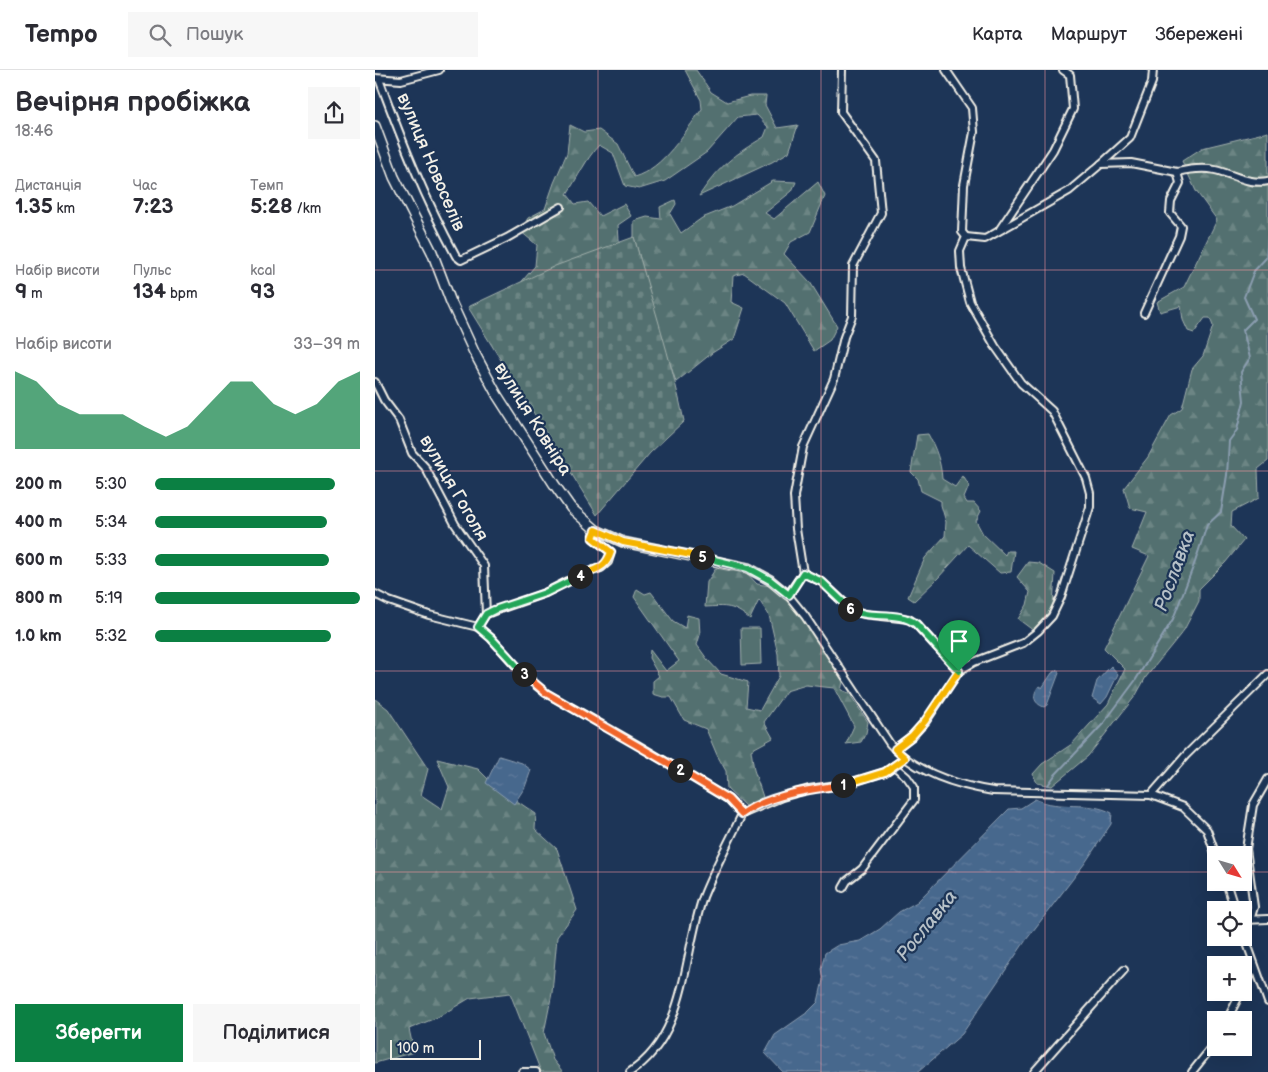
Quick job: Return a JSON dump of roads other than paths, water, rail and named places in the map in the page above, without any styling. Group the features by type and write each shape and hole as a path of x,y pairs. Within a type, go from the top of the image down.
{"street":[{"path":"377,78 401,80 436,70"},
{"path":"842,70 841,112 876,161 881,213 853,266 852,316 844,337 834,379 803,447 794,496 796,529 803,573 789,595 895,749 905,758 934,775 979,789 993,791 1151,795 1183,807 1207,830 1213,846"},
{"path":"946,70 972,108 974,132 964,185 962,232 966,237 985,239 1069,191 1130,138 1152,82 1153,70"},
{"path":"999,231 1053,150 1073,109 1070,75 1063,70"},
{"name":"вулиця Новоселів","path":"377,78 408,157 434,215 456,256 461,260 507,238 561,207"},
{"name":"вулиця Ковніра","path":"375,126 394,177 432,252 451,302 474,352 497,396 571,508 596,530 623,542 748,568 770,580 789,595"},
{"path":"1101,164 1131,163 1177,172 1193,168 1213,169 1244,180 1268,181"},
{"path":"1145,313 1179,236 1181,226 1170,213 1171,201 1180,183 1177,172"},
{"path":"895,749 912,736 925,721 959,671 974,662 1023,643 1052,616 1061,597 1090,507 1086,478 1052,411 1021,383 995,346 969,302 959,251 966,237"},
{"name":"вулиця Гоголя","path":"375,382 384,400 399,420 412,453 425,467 455,524 484,566 486,614"},
{"path":"478,627 486,614 545,593 582,574 601,568 608,562 611,552 593,538 596,530"},
{"path":"803,573 822,582 851,610 864,614 909,619 916,624 959,671"},
{"path":"375,594 429,615 478,627 491,638 527,678 546,693 728,799 742,814"},
{"path":"1151,795 1186,755 1268,674"},
{"path":"630,1072 643,1064 651,1056 670,1026 703,898 742,814 782,796 809,789 846,784 885,772 905,758"},
{"path":"843,888 847,881 862,869 914,800 914,788 907,777 894,766"},
{"path":"1252,911 1254,907 1246,849 1253,805 1268,779"},
{"path":"1252,920 1268,919"},
{"path":"1248,946 1268,1002"},
{"path":"1252,973 1255,967"},
{"path":"1034,1072 1125,970"},
{"path":"1192,1072 1207,1053"},
{"path":"522,1072 536,1072"}],"water":[{"path":"1111,666 1118,674 1107,697 1101,704 1092,698 1097,681"},
{"path":"1058,670 1059,673 1047,705 1044,707 1036,701 1035,693 1039,686 1042,688 1052,673"},
{"path":"499,756 522,763 531,770 525,787 514,804 486,783"},
{"path":"1035,799 1045,803 1103,809 1112,813 1111,824 1085,863 1026,940 962,1034 918,1072 783,1072 765,1053 775,1035 808,1012 818,1002 823,980 821,969 825,953 838,945 860,941 880,929 899,912 917,902 1009,809 1021,808"}],"waterway":[{"name":"Рославка","path":"1048,785 1103,724 1135,681 1173,619 1207,525 1221,512 1227,475 1229,441 1237,430 1244,401 1241,372 1250,358 1243,330 1254,319 1244,297 1254,271 1266,258 1268,234"}]}
